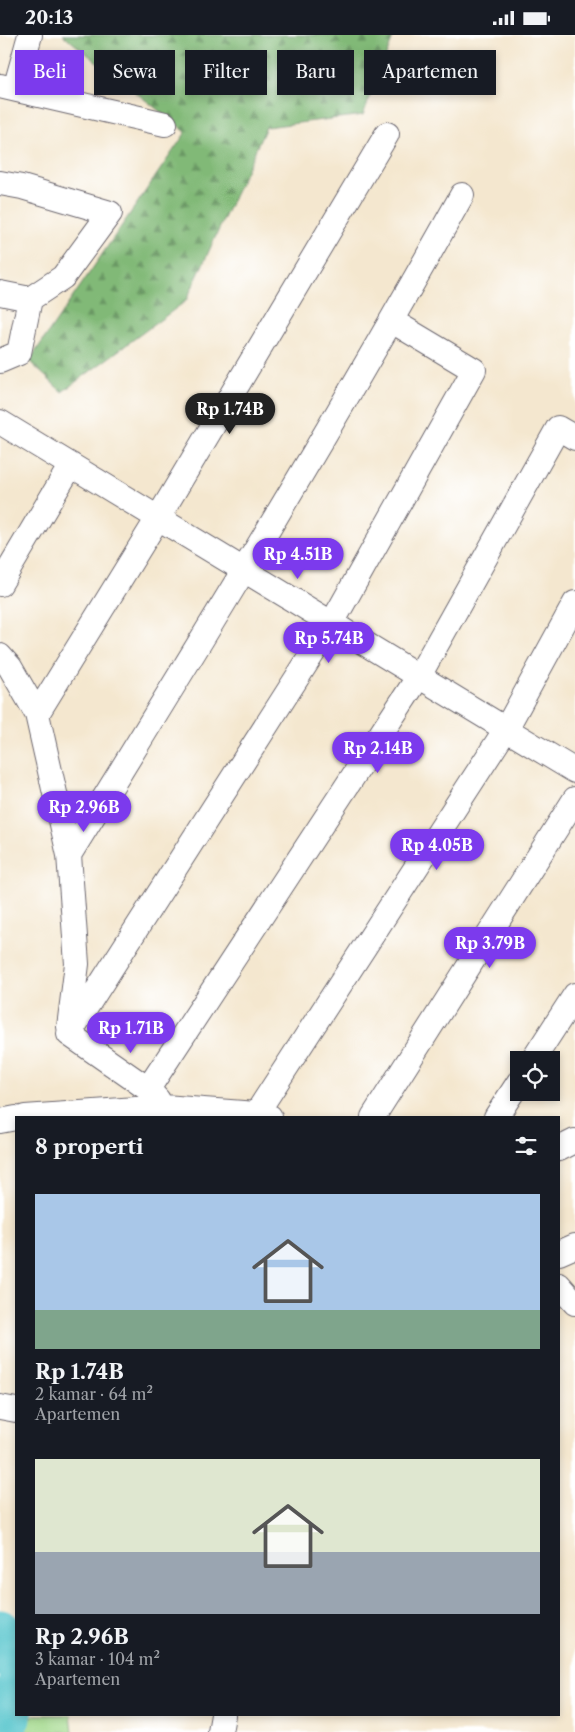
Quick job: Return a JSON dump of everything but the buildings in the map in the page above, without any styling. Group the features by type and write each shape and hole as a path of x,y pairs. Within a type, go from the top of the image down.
{"street":[{"path":"30,35 7,87 165,124"},
{"path":"37,714 158,517 387,134"},
{"path":"0,183 22,187 110,213 63,277 30,299 19,353 0,361"},
{"path":"69,855 245,571 392,321 462,195"},
{"path":"0,293 30,299"},
{"path":"69,1034 332,623 474,371 392,321"},
{"path":"0,422 575,771"},
{"path":"148,1089 419,676 558,427 575,438"},
{"path":"0,584 71,465"},
{"path":"39,1116 164,1107 264,1116 506,729 575,603"},
{"path":"0,656 10,667 37,714 69,855 77,964 69,1034"},
{"path":"374,1116 575,799"},
{"path":"539,1051 575,995"},
{"path":"69,1034 148,1089 164,1107"},
{"path":"497,1116 510,1096"},
{"path":"0,1121 15,1118"},
{"path":"560,1148 575,1141"},
{"path":"560,1252 575,1245"},
{"path":"560,1286 575,1303"},
{"path":"0,1407 15,1409"},
{"path":"220,1732 222,1716"}],"green space":[{"path":"63,35 394,35 388,50 364,50 364,95 371,95 363,115 266,127 186,301 62,392 29,361 186,132 139,95 175,95 175,50 94,50 94,59"},
{"path":"33,1716 71,1716 73,1732 19,1732"}],"waterway":[{"path":"0,1632 15,1660"},
{"path":"0,1727 7,1720 15,1697"}]}
